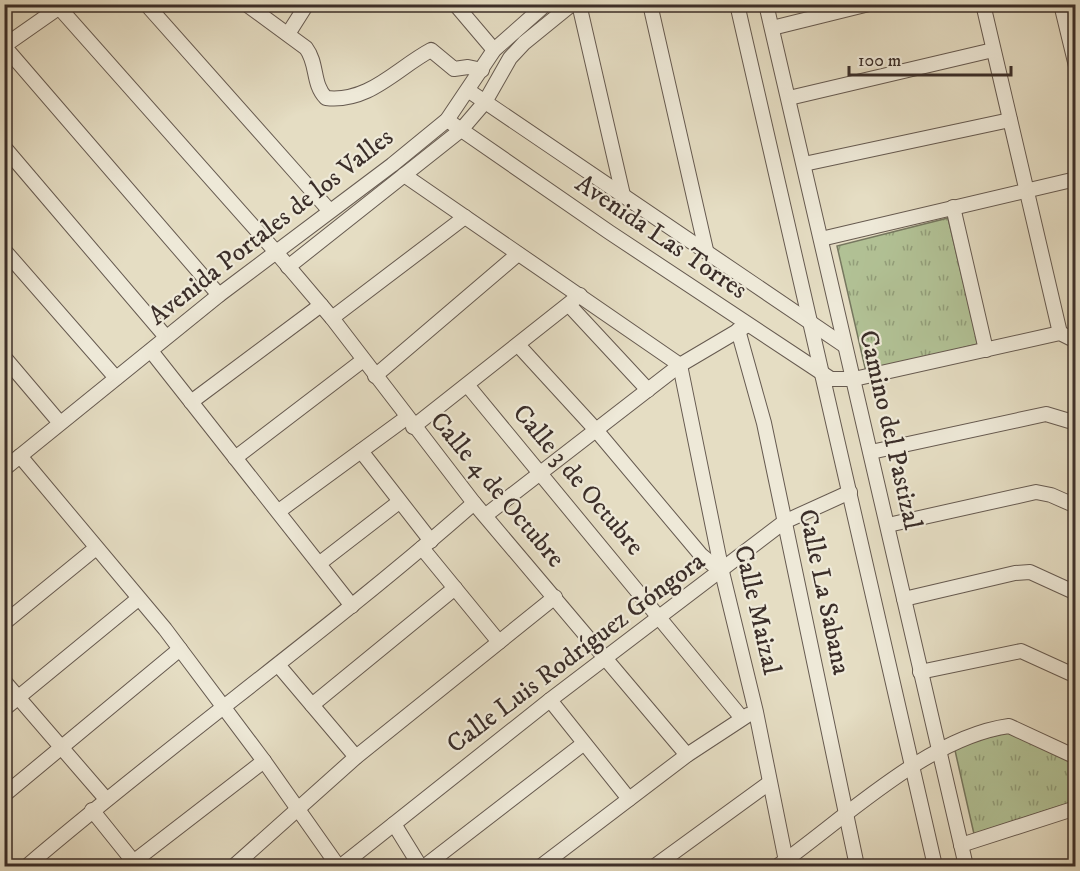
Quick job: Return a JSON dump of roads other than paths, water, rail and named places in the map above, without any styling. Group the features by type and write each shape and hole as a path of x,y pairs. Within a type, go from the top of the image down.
{"street":[{"path":"146,4 329,210"},
{"path":"246,4 288,34 314,58 319,88 326,98 333,99 358,94 387,81 431,50 454,69 468,67 482,70"},
{"path":"288,34 307,4"},
{"path":"454,4 494,50"},
{"name":"Avenida Portales de los Valles","path":"5,466 219,295 329,210 392,165 447,120 469,91 494,50 546,4"},
{"name":"Avenida Portales de los Valles","path":"288,267 461,130 485,102 499,75 517,50 572,4"},
{"path":"579,4 623,195"},
{"path":"650,4 706,250"},
{"name":"Camino del Pastizal","path":"737,4 935,867"},
{"name":"Camino del Pastizal","path":"766,4 966,867"},
{"path":"771,28 869,4"},
{"path":"983,4 1060,333 1076,341"},
{"path":"1061,4 1076,66"},
{"path":"60,5 4,46 219,295"},
{"name":"Calle 4 de Octubre","path":"60,5 332,318 362,361 474,503 606,656 687,755"},
{"path":"789,98 993,50"},
{"name":"Avenida Las Torres","path":"469,91 845,346"},
{"name":"Avenida Las Torres","path":"447,120 743,327 831,379 854,379 1060,333"},
{"path":"804,164 1010,120"},
{"path":"4,147 166,337"},
{"path":"404,175 680,365"},
{"path":"820,239 1076,179"},
{"path":"953,207 986,350"},
{"path":"332,318 465,217"},
{"path":"4,250 116,378"},
{"path":"375,376 518,254"},
{"path":"279,511 361,451 468,386 580,295"},
{"path":"191,402 321,305"},
{"path":"569,305 648,390"},
{"path":"486,515 680,365 743,327"},
{"name":"Calle La Sabana","path":"743,327 856,867"},
{"path":"519,346 596,430 700,555 722,572"},
{"path":"151,351 352,606"},
{"path":"4,357 60,423"},
{"path":"235,458 362,361"},
{"name":"Calle Maizal","path":"680,365 722,572 756,712 783,865"},
{"name":"Calle 3 de Octubre","path":"468,386 741,717"},
{"path":"871,452 1046,414 1054,414 1076,423"},
{"path":"361,451 399,502 455,588 499,642"},
{"path":"20,456 180,649 264,760 339,867"},
{"name":"Calle Luis Rodríguez Góngora","path":"339,867 606,656 722,572 784,522 850,492"},
{"path":"888,525 1036,492 1051,495 1076,506"},
{"path":"320,563 399,502"},
{"path":"27,867 92,810 279,666 427,545 474,503"},
{"path":"4,623 96,548"},
{"path":"904,599 1015,573 1030,572 1076,593"},
{"path":"312,705 455,588"},
{"path":"234,867 356,757 555,597"},
{"path":"4,709 138,599"},
{"path":"4,795 180,649"},
{"path":"920,672 1021,651 1076,675"},
{"path":"279,666 356,757"},
{"path":"4,681 106,799"},
{"path":"550,700 629,799"},
{"path":"541,867 687,755 741,717 756,712"},
{"path":"783,865 846,814 912,768 955,742 1009,726 1076,757"},
{"path":"394,824 423,867 583,744"},
{"path":"92,810 133,865 264,760"},
{"path":"655,867 769,783"},
{"path":"961,845 1076,808"}]}
